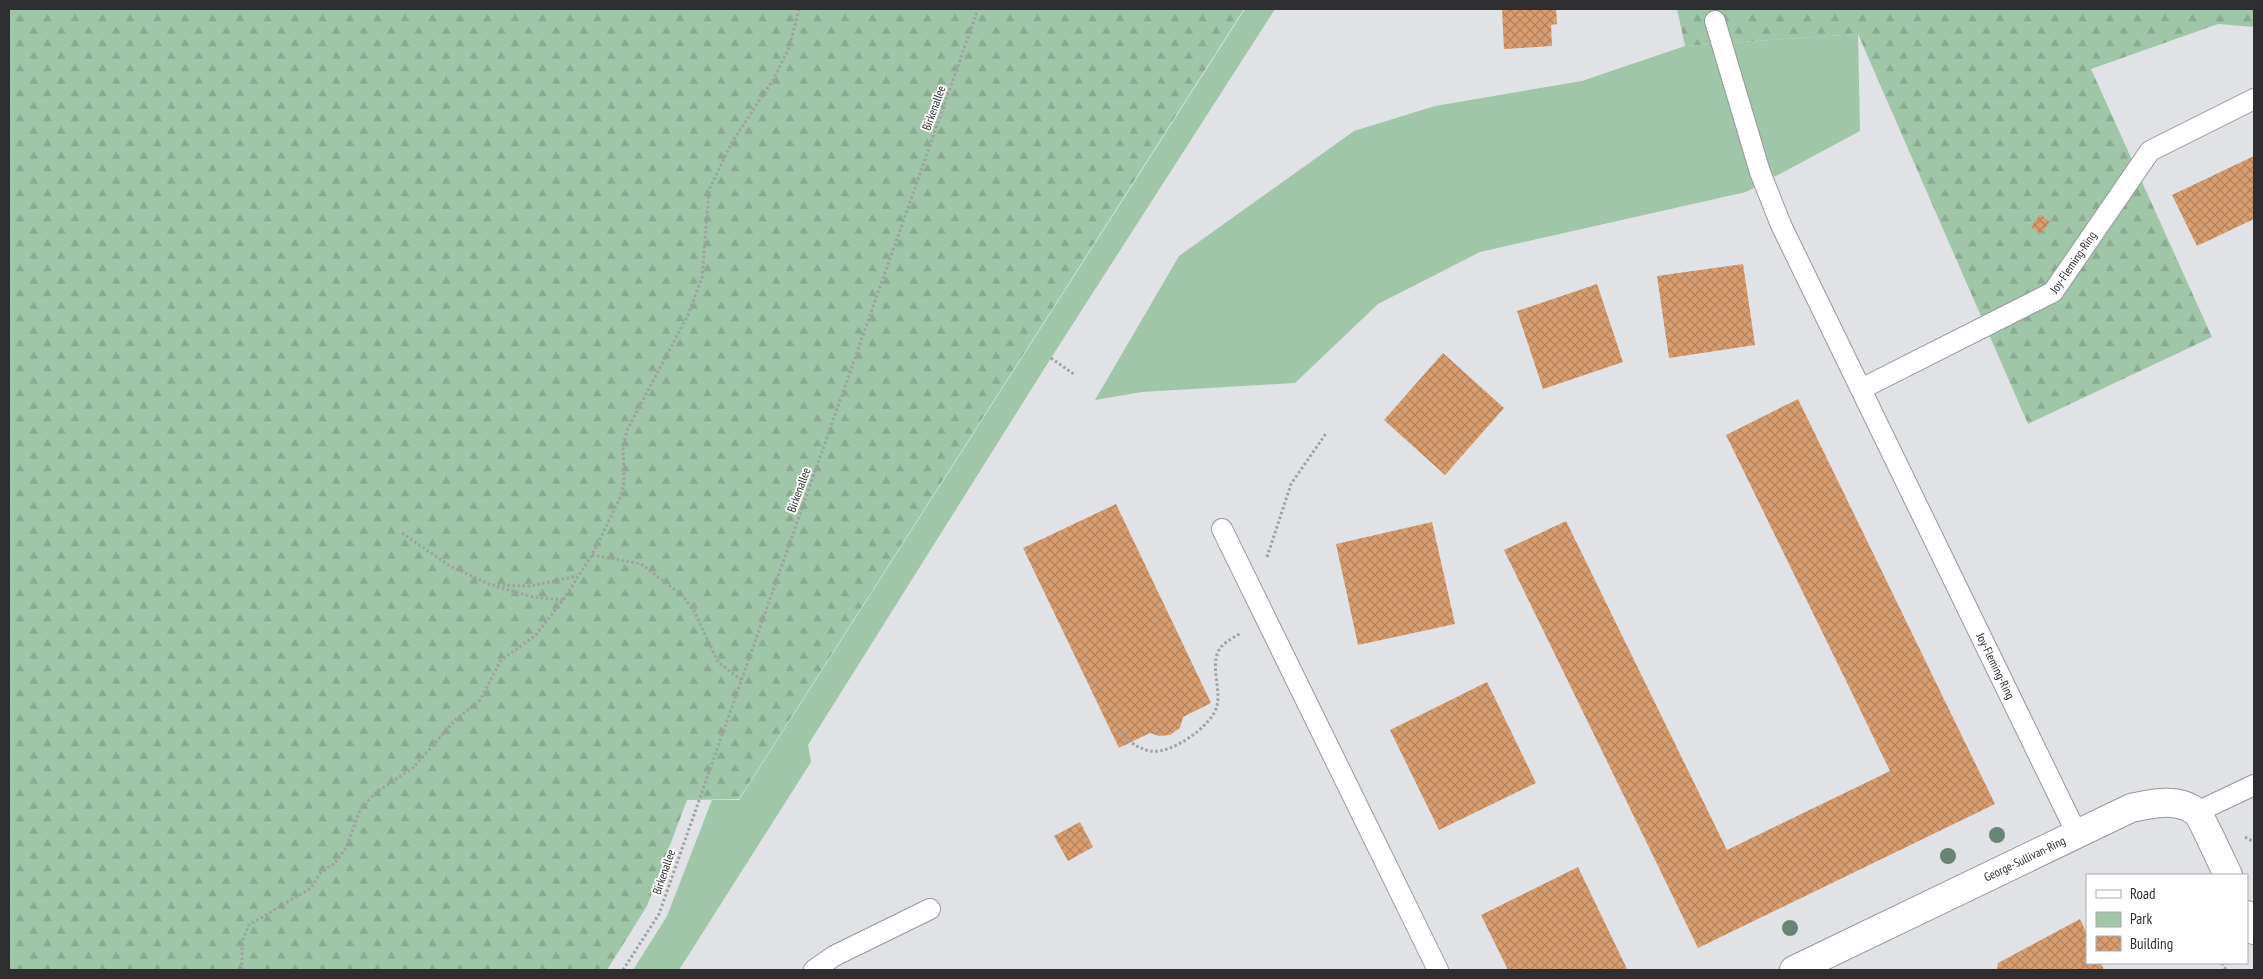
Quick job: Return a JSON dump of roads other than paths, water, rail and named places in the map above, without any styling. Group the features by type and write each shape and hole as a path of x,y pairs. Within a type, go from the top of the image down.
{"street":[{"name":"George-Sullivan-Ring","path":"1794,970 2131,808 2158,802 2180,804 2197,812"},
{"path":"2197,812 2228,874"},
{"path":"2248,917 2254,930"}],"lane":[{"name":"Joy-Fleming-Ring","path":"1715,21 1760,172 1774,207 2077,834"},
{"name":"Joy-Fleming-Ring","path":"1861,390 2053,292 2150,151 2254,99"},
{"path":"1222,529 1438,970"},
{"path":"2197,812 2254,785"},
{"path":"814,970 834,956 930,909"}]}
